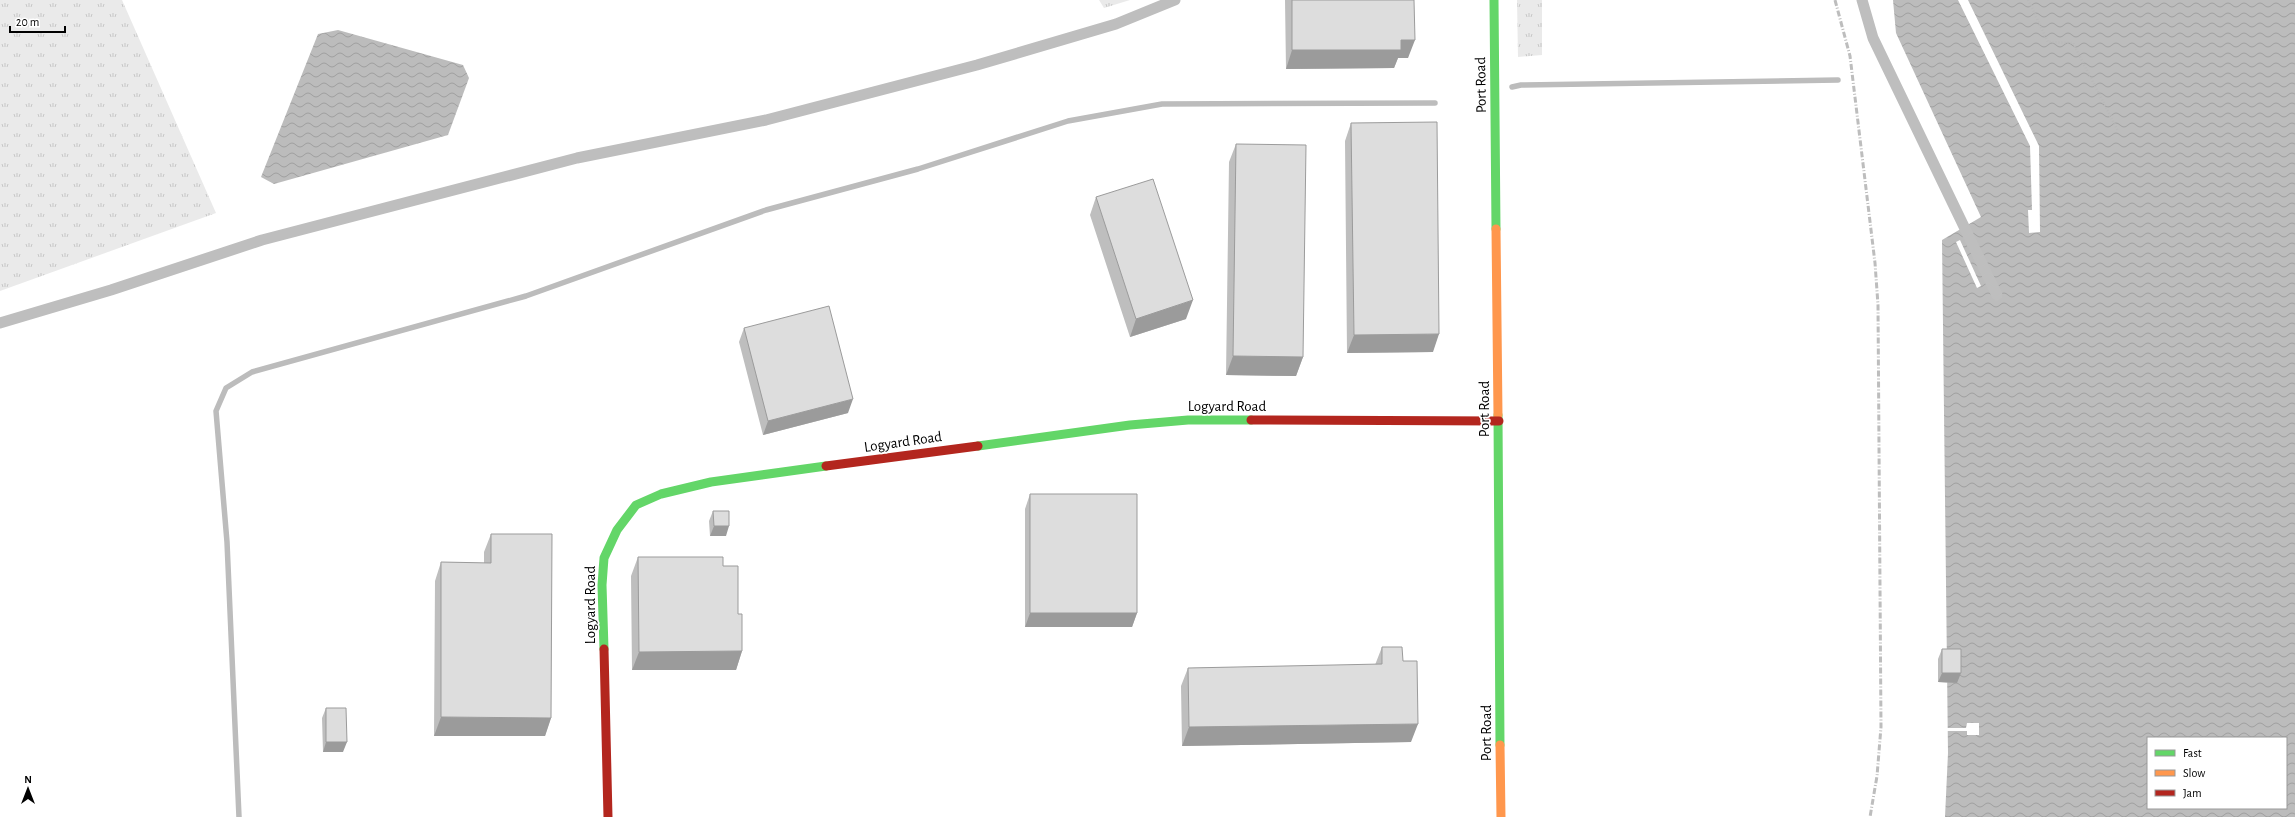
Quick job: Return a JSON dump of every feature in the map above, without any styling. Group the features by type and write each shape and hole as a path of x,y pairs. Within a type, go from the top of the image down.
{"street":[{"name":"Port Road","path":"1494,0 1499,421 1500,817"},
{"name":"Logyard Road","path":"608,817 602,585 604,558 617,530 636,505 661,494 711,482 1130,425 1188,420 1499,421"}],"lane":[{"path":"0,323 111,290 262,240 577,158 766,120 970,67 1116,24 1175,0"},
{"path":"1862,0 1873,38 1998,295"}],"path":[{"path":"2028,0 2048,42 2073,43 2118,131"}],"green space":[{"path":"0,0 122,0 216,213 0,291"},
{"path":"1099,0 1130,0 1104,8"},
{"path":"1517,0 1542,0 1542,55 1518,57"}],"water":[{"path":"1893,0 2295,0 2295,817 1945,817 1948,753 1942,240 1981,217 1896,33"},
{"path":"338,30 463,65 469,78 448,135 274,184 261,177 318,34"}],"pier":[{"path":"1958,0 1968,0 2039,146 2040,232 2029,233 2028,210 2032,210 2030,146"},
{"path":"1960,240 1981,286 1977,288 1956,242"},
{"path":"1967,723 1979,723 1979,735 1967,735 1967,731 1945,731 1945,728 1966,728"}],"building":[{"path":"1292,0 1414,0 1415,40 1401,40 1401,50 1292,50"},
{"path":"1437,122 1439,334 1354,335 1351,123"},
{"path":"1236,144 1306,145 1303,357 1233,356"},
{"path":"1153,179 1193,300 1136,319 1096,197"},
{"path":"829,306 853,399 768,421 744,328"},
{"path":"1030,494 1137,494 1137,613 1030,613"},
{"path":"713,511 729,511 729,526 714,526"},
{"path":"491,534 552,534 551,718 441,717 441,562 491,563"},
{"path":"638,557 723,557 723,566 738,566 738,614 742,614 742,651 639,652"},
{"path":"1382,647 1402,647 1403,661 1417,661 1418,724 1189,727 1188,668 1382,664"},
{"path":"1942,649 1961,649 1961,673 1942,673"},
{"path":"326,708 346,708 347,742 326,742"}],"waterway":[{"path":"1512,87 1521,85 1838,80"},
{"path":"239,817 227,542 216,411 226,388 252,372 526,296 766,210 918,169 1068,121 1162,104 1435,103"}],"railway":[{"path":"1835,0 1850,56 1875,263 1878,305 1881,727 1877,776 1870,817"}],"traffic: fast":[{"path":"1494,0 1496,229"},
{"path":"1498,415 1500,745"},
{"path":"978,446 1130,425 1188,420 1251,420"},
{"path":"604,649 602,585 604,558 617,530 636,505 661,494 711,482 826,466"}],"traffic: slow":[{"path":"1496,229 1498,415"},
{"path":"1500,745 1501,817"}],"traffic: jam":[{"path":"1251,420 1499,421"},
{"path":"826,466 978,446"},
{"path":"604,649 608,817"}]}
